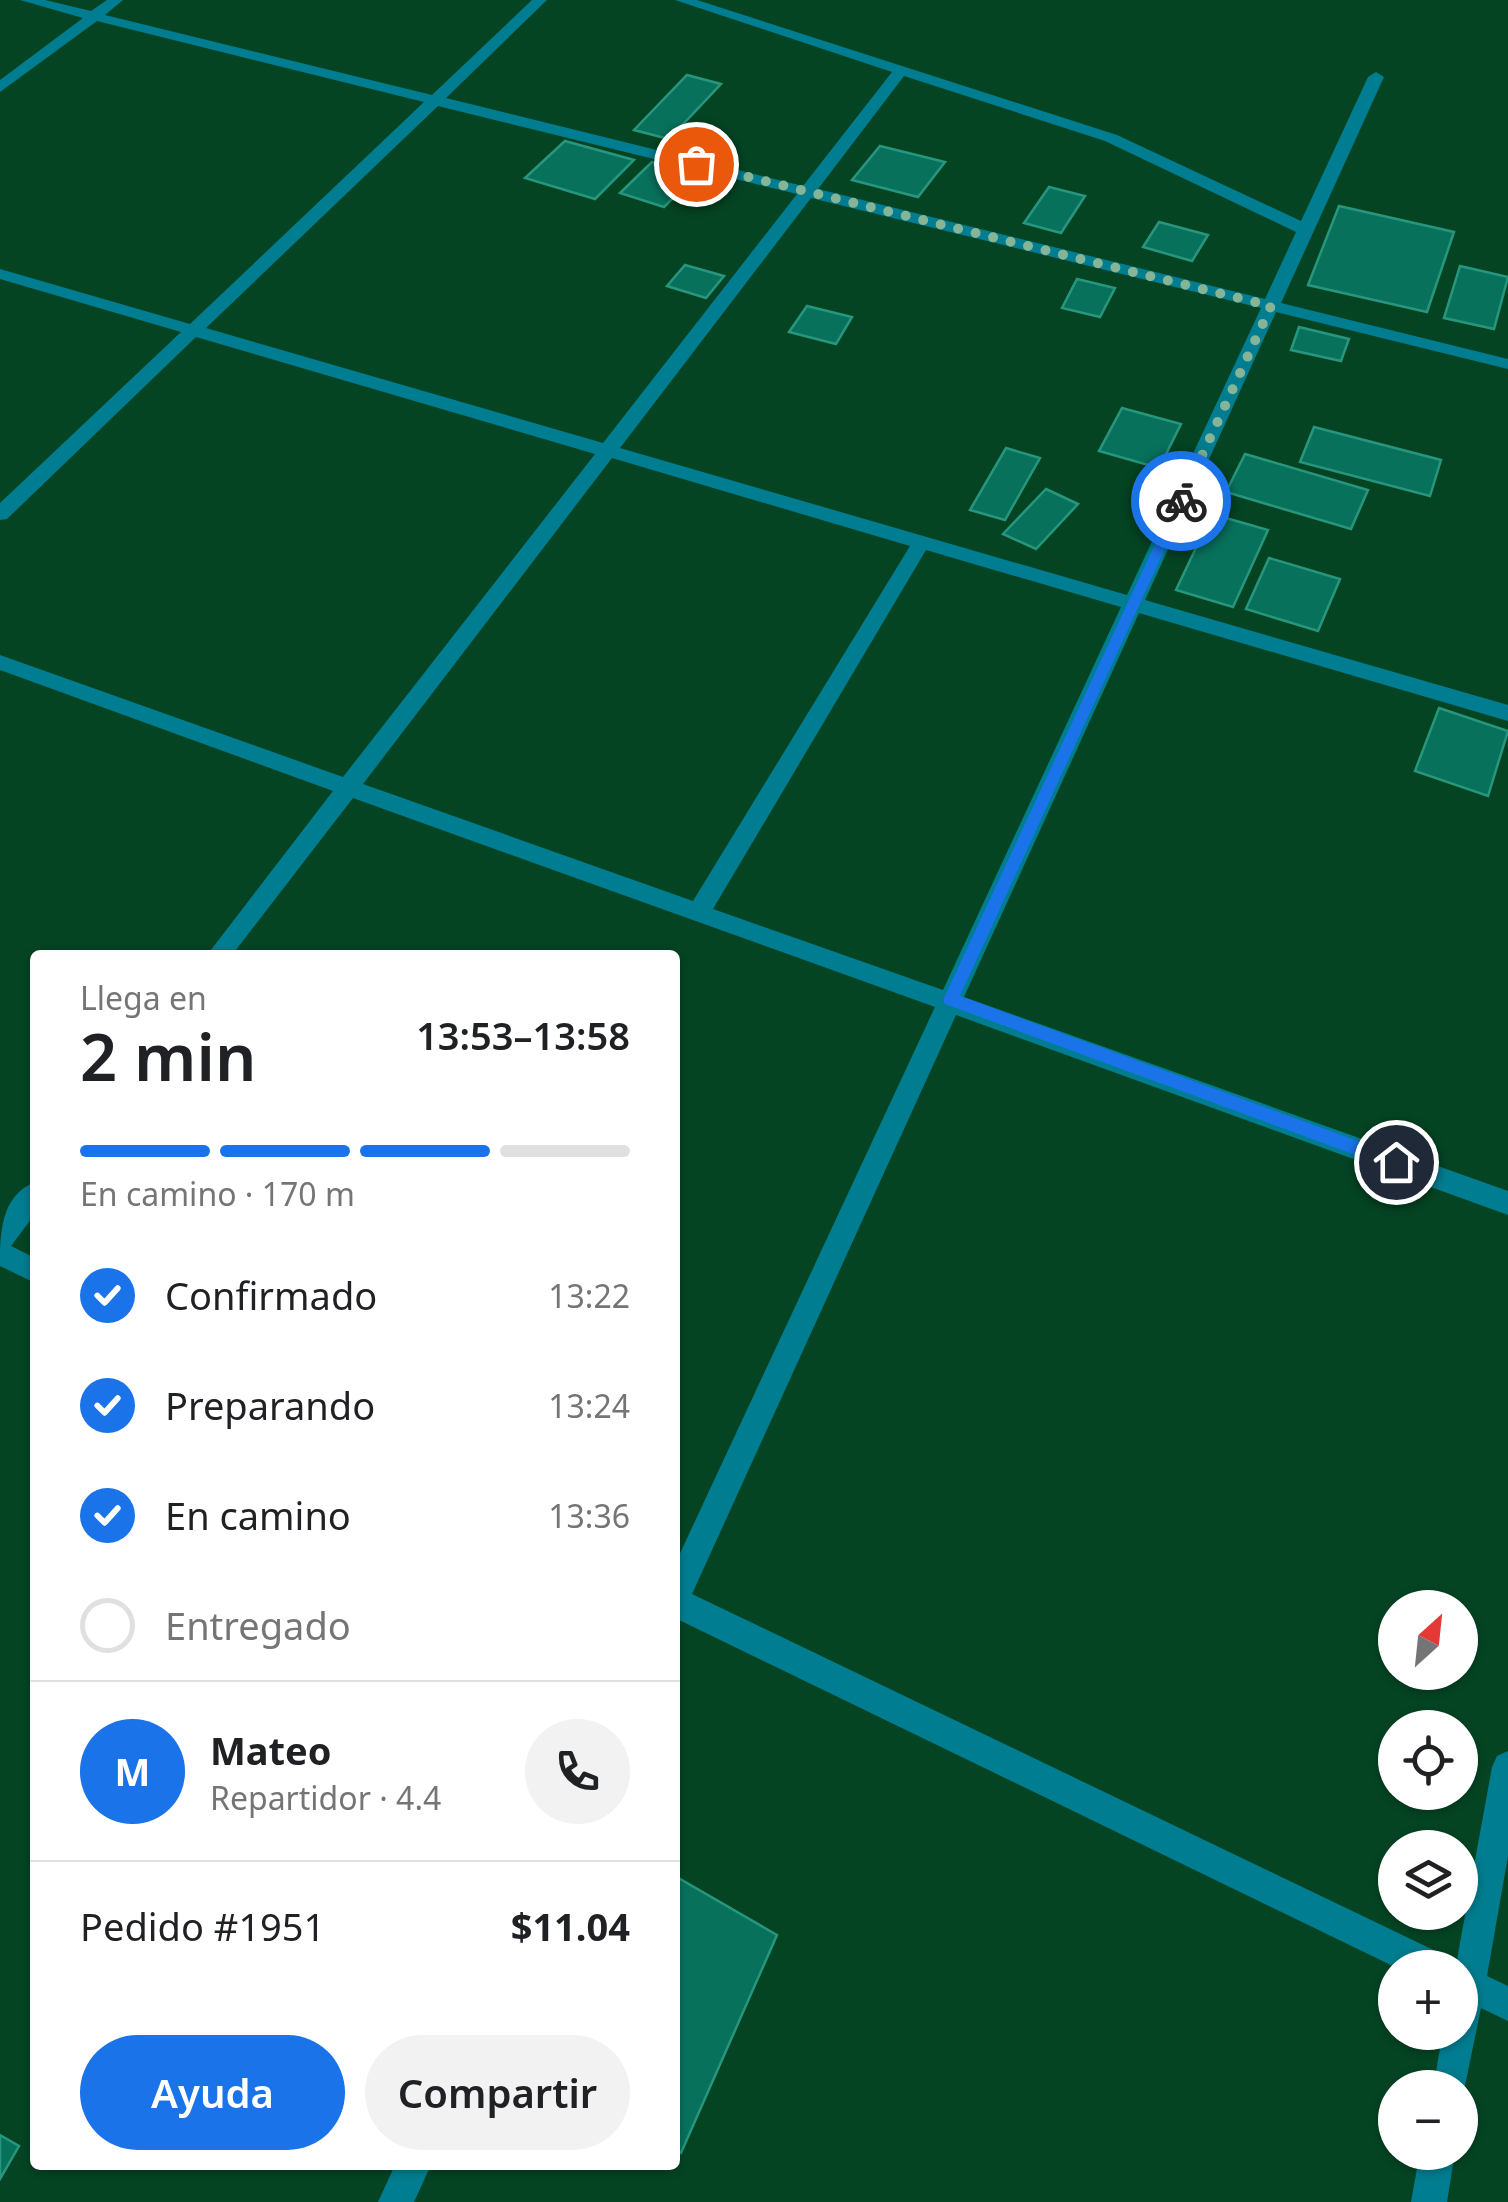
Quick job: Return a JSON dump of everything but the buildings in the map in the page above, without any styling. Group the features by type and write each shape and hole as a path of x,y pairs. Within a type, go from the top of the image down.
{"street":[{"path":"27,0 1508,364"},
{"path":"0,87 116,0"},
{"path":"0,514 540,0"},
{"path":"682,0 1110,138 1306,230"},
{"path":"224,950 902,69"},
{"path":"680,1589 1376,77"},
{"path":"0,274 1508,713"},
{"path":"699,912 921,543"},
{"path":"0,662 1508,1203"},
{"path":"0,1240 30,1201"},
{"path":"0,1253 30,1268"},
{"path":"680,1602 1397,1950"},
{"path":"1471,1950 1508,1767"},
{"path":"1478,1989 1508,2004"},
{"path":"396,2202 411,2170"},
{"path":"1429,2202 1435,2170"}],"way so far":[{"path":"696,164 1271,306 1181,501"}],"route":[{"path":"1181,501 950,1000 1396,1162"}]}
